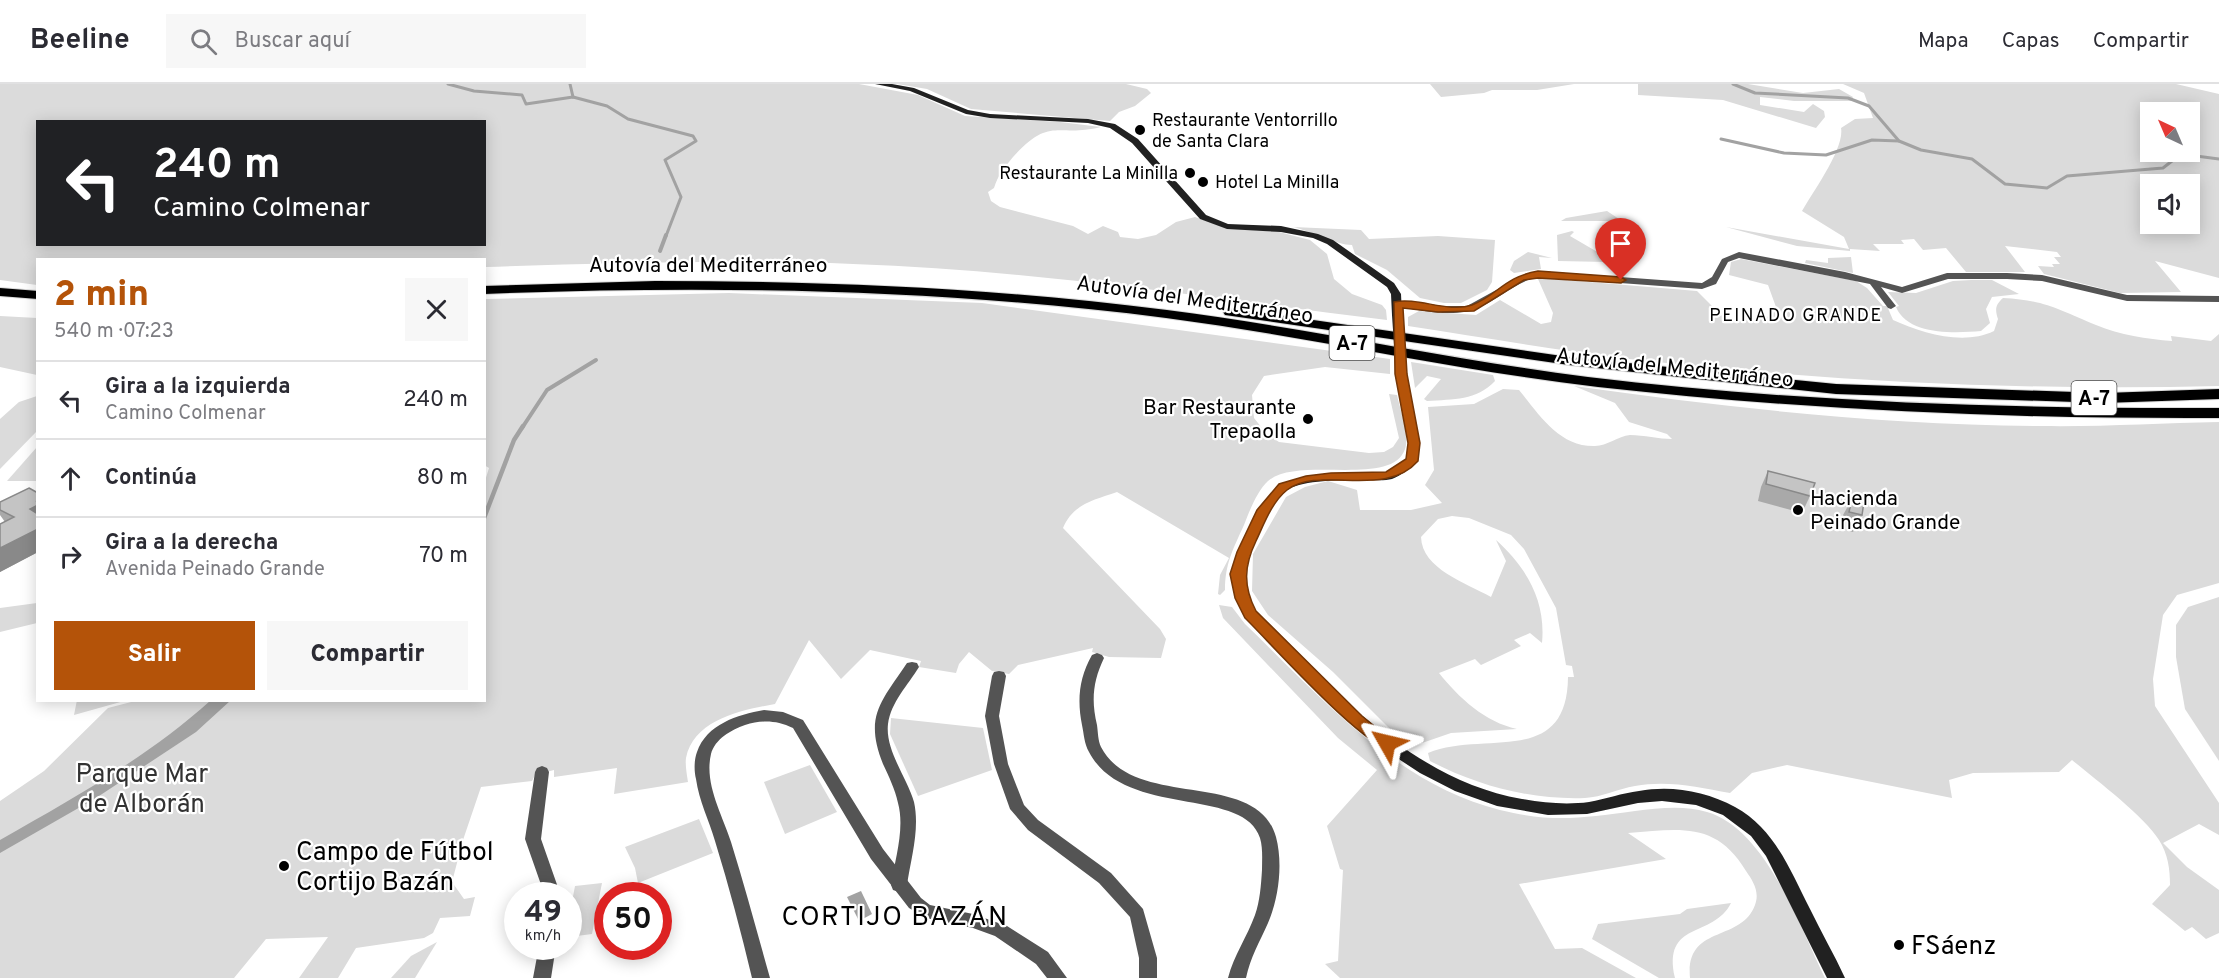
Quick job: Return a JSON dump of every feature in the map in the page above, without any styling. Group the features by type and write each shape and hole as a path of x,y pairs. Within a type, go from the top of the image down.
{"highway":[{"name":"Autovía del Mediterráneo","path":"486,279 674,272 764,272 913,278 1025,286 1261,315 1569,360 1836,389 2093,398 2219,394"},
{"name":"Autovía del Mediterráneo","path":"486,290 602,284 751,283 913,290 1038,299 1169,315 1573,379 1844,405 1987,412 2219,413"},
{"path":"0,292 36,295"},
{"path":"0,305 36,307"}],"main road":[{"path":"878,84 928,94 966,112 990,116 1089,121 1119,129 1135,141 1203,217 1227,226 1298,231 1330,242 1391,285 1397,304 1401,374 1414,443 1412,461 1389,476 1331,477 1306,480 1283,487 1264,510 1244,552 1238,574 1242,598 1250,614 1356,720 1402,755 1453,784 1497,800 1551,810 1598,807 1643,796 1677,795 1701,798 1727,809 1751,826 1769,846 1836,978"}],"street":[{"path":"1397,304 1438,309 1474,308 1521,278 1538,274 1687,286 1706,285 1716,279 1722,262 1727,256 1739,255 1845,275 1902,290 1947,276 2007,276 2042,278 2127,298 2219,299"},
{"path":"1874,284 1891,306"},
{"path":"1097,658 1087,678 1084,706 1095,750 1115,774 1153,791 1228,803 1250,813 1267,833 1270,869 1264,914 1239,966 1237,978"},
{"path":"899,885 908,815 901,784 881,738 879,725 883,713 912,667"},
{"path":"999,676 992,716 1001,764 1018,809 1033,825 1105,878 1137,914 1148,958 1148,978"},
{"path":"761,978 729,863 703,783 703,756 708,743 720,732 732,724 763,715 782,716 798,724 899,885 915,903 926,911 973,921 1001,931 1042,958 1058,978"},
{"path":"542,772 532,839 548,882"},
{"path":"542,978 545,960"}],"green space":[{"path":"0,84 859,84 918,95 965,116 1101,127 1086,130 1055,130 1037,136 1026,144 1004,168 994,188 988,192 991,201 1000,207 1073,226 1088,234 1103,226 1118,232 1120,237 1138,239 1156,235 1176,222 1195,217 1227,228 1279,232 1310,240 1327,254 1334,279 1352,294 1382,305 1386,310 1387,320 1187,294 987,272 807,263 669,262 486,267 486,258 36,258 36,285 0,280"},
{"path":"897,84 1126,84 1147,89 1151,93 1135,106 1119,112 1110,121 971,109 927,89"},
{"path":"1430,84 1574,84 1537,90 1492,90 1484,93 1441,97"},
{"path":"1638,84 1748,84 1803,93 1839,89 1853,97 1851,101 1794,101 1760,97 1760,105 1804,112 1813,104 1824,111 1825,117 1816,128 1723,100 1638,95"},
{"path":"1843,84 2176,84 2219,94 2219,278 2155,261 2181,292 2120,293 2044,274 2038,266 2054,267 2052,264 2060,264 2054,257 2061,257 2057,252 2005,246 2025,272 1966,272 1946,248 1923,250 1914,239 1901,240 1904,244 1873,244 1880,251 1850,249 1850,251 1797,246 1726,227 1849,249 1844,237 1802,211 1833,158 1841,137 1841,128 1855,119 1873,118 1864,93"},
{"path":"1607,211 1622,221 1561,221 1566,218"},
{"path":"1293,227 1361,230 1369,239 1438,236 1495,240 1492,282 1487,290 1461,303 1444,303 1420,298 1387,270 1355,254 1352,245 1339,243"},
{"path":"1574,232 1570,236 1606,257 1607,262 1558,261 1557,235"},
{"path":"1528,252 1552,258 1539,257 1541,269 1514,273 1510,270 1514,261"},
{"path":"1851,257 1853,273 1805,263 1806,260 1828,263 1828,258"},
{"path":"1741,259 1856,281 1867,288 1883,306 1887,306 1893,320 1943,336 1969,337 1994,331 1998,319 1996,308 2003,298 2041,303 2105,328 2143,338 2172,341 2171,336 2211,341 2219,334 2219,386 2071,387 1849,379 1629,359 1408,326 1408,317 1419,311 1476,315 1500,300 1541,324 1551,322 1553,313 1538,279 1541,278 1697,291 1723,317 1740,321 1772,316 1776,307 1768,285 1729,275 1731,262"},
{"path":"1992,280 2019,294 1992,297 1986,309 1990,323 1981,331 1946,332 1922,328 1902,316 1896,307 1899,306 1888,292 1916,293 1953,281"},
{"name":"Parque Mar de Alborán","path":"729,293 982,303 1390,359 1390,374 1325,367 1264,376 1252,395 1254,418 1266,433 1279,442 1369,453 1384,452 1393,447 1399,438 1389,394 1397,395 1406,443 1397,461 1382,467 1300,471 1282,474 1268,481 1260,490 1233,549 1226,572 1225,590 1220,595 1218,594 1220,575 1229,558 1117,492 1085,504 1072,513 1063,528 1160,629 1166,639 1161,658 1109,657 1092,652 1093,648 1018,665 1009,674 992,671 969,652 959,664 956,673 919,667 921,661 870,650 841,679 809,640 775,704 735,713 709,725 699,734 686,758 688,782 614,794 617,768 554,777 554,770 535,775 532,781 481,787 452,882 464,899 475,897 470,916 440,918 433,933 424,938 356,948 338,978 299,978 328,937 266,939 234,978 0,978 0,801 44,771 108,708 131,702 486,702 486,478 489,468 486,466 486,299"},
{"path":"0,316 36,318 36,375 0,367"},
{"path":"1411,362 1493,375 1495,381 1488,388 1472,396 1427,401 1424,399 1441,379 1427,376 1415,388"},
{"path":"1574,386 1748,408 1865,419 1982,425 2063,426 2219,422 2219,583 2177,595 2163,615 2153,679 2155,706 2219,803 2219,835 2199,824 2163,843 2187,867 2219,890 2219,933 2206,939 2192,927 2185,931 2152,904 2170,885 2168,862 2162,845 2152,830 2131,809 2072,760 2059,772 1973,773 1949,780 1952,798 1787,765 1752,773 1730,793 1682,785 1647,784 1585,798 1545,797 1505,790 1467,778 1430,761 1428,753 1450,747 1519,740 1538,735 1554,724 1564,705 1568,677 1574,677 1572,666 1566,665 1556,608 1524,549 1511,535 1469,518 1452,516 1438,519 1421,537 1423,548 1429,558 1447,574 1491,597 1506,561 1496,540 1517,562 1532,586 1541,613 1542,643 1530,633 1514,640 1521,646 1481,665 1475,659 1439,673 1474,708 1494,721 1517,729 1451,733 1422,743 1410,741 1390,729 1333,672 1268,615 1252,591 1253,554 1286,497 1305,487 1328,481 1357,490 1360,510 1411,510 1442,503 1425,485 1434,470 1428,407 1474,404 1503,389 1519,390 1542,419 1560,435 1582,445 1599,446 1630,435 1672,439 1667,434 1629,422 1615,403"},
{"path":"36,396 36,432 0,469 0,419 19,402"},
{"path":"36,448 36,481 7,481"},
{"path":"2219,597 2219,761 2185,709 2176,657 2176,625 2188,607"},
{"path":"36,603 36,623 0,632 0,608"},
{"path":"1219,605 1232,607 1245,624 1361,734 1393,759 1426,780 1462,797 1500,810 1536,817 1568,818 1680,808 1707,812 1728,822 1747,838 1779,882 1825,978 1690,978 1691,961 1696,949 1705,941 1738,925 1748,917 1757,896 1749,875 1722,843 1695,832 1664,830 1628,833 1666,859 1519,884 1555,949 1582,948 1636,978 1340,978 1325,964 1338,961 1343,870 1340,869 1327,826 1377,770 1338,738 1223,618"},
{"path":"77,702 120,702 74,715"},
{"path":"891,718 983,728 992,770 918,796 890,734"},
{"path":"810,765 837,812 785,834 764,782"},
{"path":"699,819 713,853 638,882 635,868 625,847"},
{"path":"594,884 592,934 582,935 582,885"},
{"path":"1731,903 1713,922 1682,938 1676,947 1673,960 1675,978 1659,978 1592,939 1598,924 1680,914 1687,909"},
{"path":"437,942 415,978 391,978 411,956"}],"shaded area":[{"path":"209,702 229,702 196,732 96,798 0,853 0,840 82,793 161,741"},
{"path":"861,891 872,914 859,921 847,897"}],"building":[{"path":"1768,471 1815,483 1810,496 1766,484"},
{"path":"29,488 36,492 36,506 30,509 36,513 36,530 0,548 0,524 14,517 0,510 0,502"},
{"path":"1852,499 1864,502 1862,515 1849,512"}],"waterway":[{"path":"448,84 474,91 522,95 526,104 573,97"},
{"path":"570,84 573,97"},
{"path":"1733,84 1755,93 1848,98 1869,106 1899,141"},
{"path":"573,97 607,106 628,119 693,136 696,141 665,160 681,197 666,236"},
{"path":"1721,139 1784,153 1826,155 1872,140 1899,141"},
{"path":"1899,141 1921,150 1972,159 2005,184 2047,188 2067,176 2163,168 2181,154 2219,159"},
{"path":"660,251 666,235"},
{"path":"522,428 547,390 596,360"},
{"path":"486,513 514,440 523,426"}],"place":[{"name":"Restaurante Ventorrillo de Santa Clara","path":"1140,130"},
{"name":"Restaurante La Minilla","path":"1190,173"},
{"name":"Hotel La Minilla","path":"1203,182"},
{"name":"Bar Restaurante Trepaolla","path":"1308,419"},
{"name":"Hacienda Peinado Grande","path":"1798,510"},
{"name":"Campo de Fútbol Cortijo Bazán","path":"284,866"},
{"name":"FSáenz","path":"1899,945"}],"district":[{"name":"PEINADO GRANDE","path":"1796,315"},
{"name":"CORTIJO BAZÁN","path":"895,916"}],"route":[{"path":"1387,743 1356,720 1250,614 1242,598 1238,574 1244,552 1264,510 1283,487 1306,480 1331,477 1389,476 1412,461 1414,443 1401,374 1397,304 1438,309 1474,308 1521,278 1538,274 1621,280"}]}
